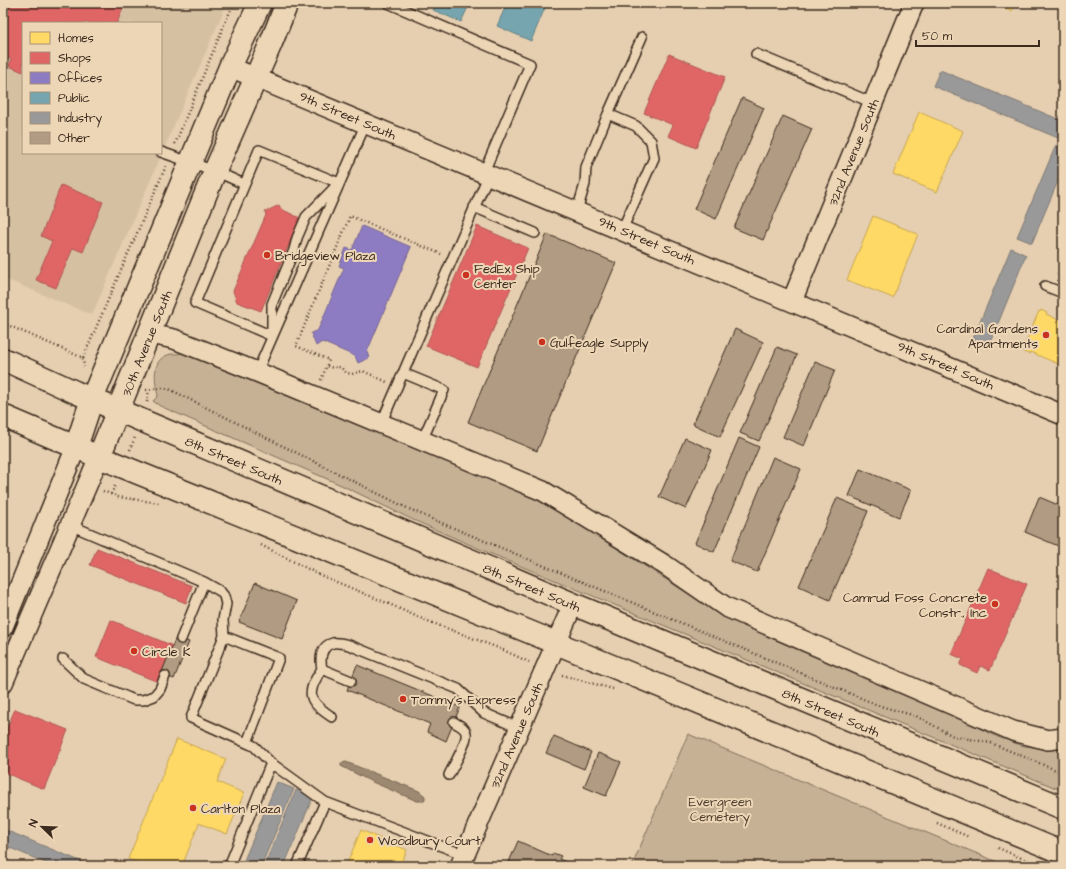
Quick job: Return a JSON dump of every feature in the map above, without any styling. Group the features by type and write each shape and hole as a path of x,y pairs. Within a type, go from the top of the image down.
{"main road":[{"path":"76,447 92,399 230,67 260,3"},
{"name":"30th Avenue South","path":"99,457 119,411 215,171 287,3"},
{"name":"8th Street South","path":"3,359 119,411 573,604 1063,808"},
{"path":"3,416 99,457 555,643 1063,853"}],"street":[{"name":"32nd Avenue South","path":"792,301 914,3"},
{"name":"9th Street South","path":"230,67 1063,415"},
{"path":"150,334 174,339 257,372 543,491 665,565 726,607 1012,731 1048,740 1063,738"},
{"path":"3,627 76,447"},
{"name":"30th Avenue South","path":"3,683 99,457"},
{"name":"32nd Avenue South","path":"463,861 555,643 573,604"},
{"path":"3,635 21,642"}],"lane":[{"path":"381,424 474,207 486,173 530,64 388,3"},
{"path":"577,211 585,184 586,168 642,37"},
{"path":"756,54 873,103"},
{"path":"608,114 636,126 651,141 654,158 622,230"},
{"path":"257,372 366,123"},
{"path":"272,336 195,303 244,184 259,150 339,183"},
{"path":"162,152 215,171 244,184"},
{"path":"272,336 272,304 306,217 339,183"},
{"path":"474,207 535,233"},
{"path":"1045,286 1063,293"},
{"path":"403,373 444,390 422,441"},
{"path":"70,524 204,582 220,591 224,596 226,604 223,620 224,636 191,718 254,746 271,763 325,802 463,861"},
{"path":"181,639 204,582"},
{"path":"224,636 279,658 247,743"},
{"path":"332,717 314,704 311,698 315,679 322,669 320,657 328,645 334,642 349,645 458,689 484,713 519,728"},
{"path":"63,659 84,679 134,700 143,700 154,696 160,689 166,676"},
{"path":"322,669 351,681"},
{"path":"449,775 465,741 466,732 462,727 454,722"},
{"path":"229,866 271,763"},
{"path":"297,866 325,802"}],"path":[{"path":"84,367 83,358 234,3"},
{"path":"314,396 329,360 296,346 350,216 452,259"},
{"path":"3,323 83,358"},
{"path":"327,366 333,368 340,367 347,373 352,374 363,371 397,386"},
{"path":"149,396 148,390 162,388 169,389 407,508 432,519 880,706 916,716 953,736 992,743 1063,773"},
{"path":"111,494 117,481"},
{"path":"102,490 118,497 163,504"},
{"path":"256,543 320,575 544,669 567,677 620,691"},
{"path":"936,823 972,838"},
{"path":"991,846 1040,866"}],"shaded area":[{"path":"3,3 227,3 162,153 162,22 22,22 22,154 162,154 92,315 3,278"},
{"path":"346,762 419,791 425,796 425,799 423,801 417,801 370,781 341,766 341,763"}],"green space":[{"path":"184,353 532,496 719,613 878,681 998,737 1024,746 1047,748 1063,747 1063,791 482,550 411,519 341,485 160,406 153,401 158,396 155,378 157,365 164,356"},
{"name":"Evergreen Cemetery","path":"688,734 1007,866 632,866"}],"building: Homes":[{"path":"993,3 1015,3 1012,11"},
{"path":"919,112 963,131 937,192 893,174"},
{"path":"873,216 918,234 893,298 847,280"},
{"name":"Cardinal Gardens Apartments","path":"1041,310 1063,322 1063,366 1030,352 1029,354 1023,352 1039,311 1040,312"},
{"name":"Carlton Plaza","path":"177,739 226,759 217,782 244,793 227,834 199,823 182,866 146,866 128,859"},
{"name":"Woodbury Court","path":"361,830 407,850 400,866 346,866"}],"building: Shops":[{"path":"3,3 125,3 117,22 22,22 22,72 9,66 11,59 3,56"},
{"path":"669,54 725,77 696,148 668,136 673,125 644,113"},
{"path":"61,185 103,202 83,252 73,248 56,288 36,280 52,241 41,236"},
{"name":"Bridgeview Plaza","path":"279,205 281,209 300,218 261,311 237,302 233,291 266,215 265,212"},
{"path":"477,226 528,248 477,367 426,346"},
{"path":"97,548 192,586 186,603 90,565"},
{"name":"Camrud Foss Concrete Constr., Inc","path":"988,568 1027,584 990,670 980,666 977,673 960,665 963,659 951,654"},
{"name":"Circle K","path":"111,620 173,646 158,682 96,657"},
{"path":"15,709 68,730 44,789 3,772 3,737"}],"building: Offices":[{"name":"Bridgeview Plaza","path":"362,226 411,247 367,352 369,358 358,363 355,356 322,342 316,346 311,333 318,330 344,268 339,266 346,248 352,250"}],"building: Public":[{"path":"437,3 470,3 461,22 433,10"},
{"path":"507,3 547,3 531,41 497,26"}],"building: Industry":[{"path":"940,70 1063,121 1063,140 933,86"},
{"path":"1056,145 1063,149 1063,169 1032,243 1017,237"},
{"path":"1011,248 1026,255 988,348 972,341"},
{"path":"1063,259 1063,276 1057,274"},
{"path":"277,782 294,789 261,866 244,866 242,865"},
{"path":"296,790 313,797 284,866 264,866"},
{"path":"3,829 92,866 53,866 3,845"}],"building: Other":[{"path":"742,98 764,108 716,219 694,209"},
{"path":"783,116 812,129 763,240 734,228"},
{"name":"Gulfeagle Supply","path":"547,234 616,263 537,451 468,422"},
{"path":"735,329 763,342 720,437 693,424"},
{"path":"777,347 797,355 759,441 740,433"},
{"path":"815,362 835,370 804,446 783,437"},
{"path":"685,438 712,450 686,509 659,497"},
{"path":"739,438 759,447 714,552 695,543"},
{"path":"773,457 801,469 757,572 730,561"},
{"path":"860,469 911,490 899,517 849,496"},
{"path":"1039,497 1063,507 1063,548 1025,532"},
{"path":"837,498 868,511 830,600 799,586"},
{"path":"255,583 297,601 282,639 239,622"},
{"path":"176,637 189,642 174,679 161,674"},
{"name":"Tommy's Express","path":"357,665 460,707 446,741 427,732 430,724 347,690"},
{"path":"554,736 591,752 584,769 546,753"},
{"path":"598,753 621,762 606,796 584,787"},
{"path":"518,841 552,856 553,853 561,856 559,859 576,866 519,866 509,862"}],"place":[{"name":"Bridgeview Plaza","path":"267,255"},
{"name":"FedEx Ship Center","path":"466,275"},
{"name":"Cardinal Gardens Apartments","path":"1046,335"},
{"name":"Gulfeagle Supply","path":"542,342"},
{"name":"Camrud Foss Concrete Constr., Inc","path":"995,604"},
{"name":"Circle K","path":"134,651"},
{"name":"Tommy's Express","path":"403,699"},
{"name":"Carlton Plaza","path":"193,808"},
{"name":"Woodbury Court","path":"370,840"}]}
